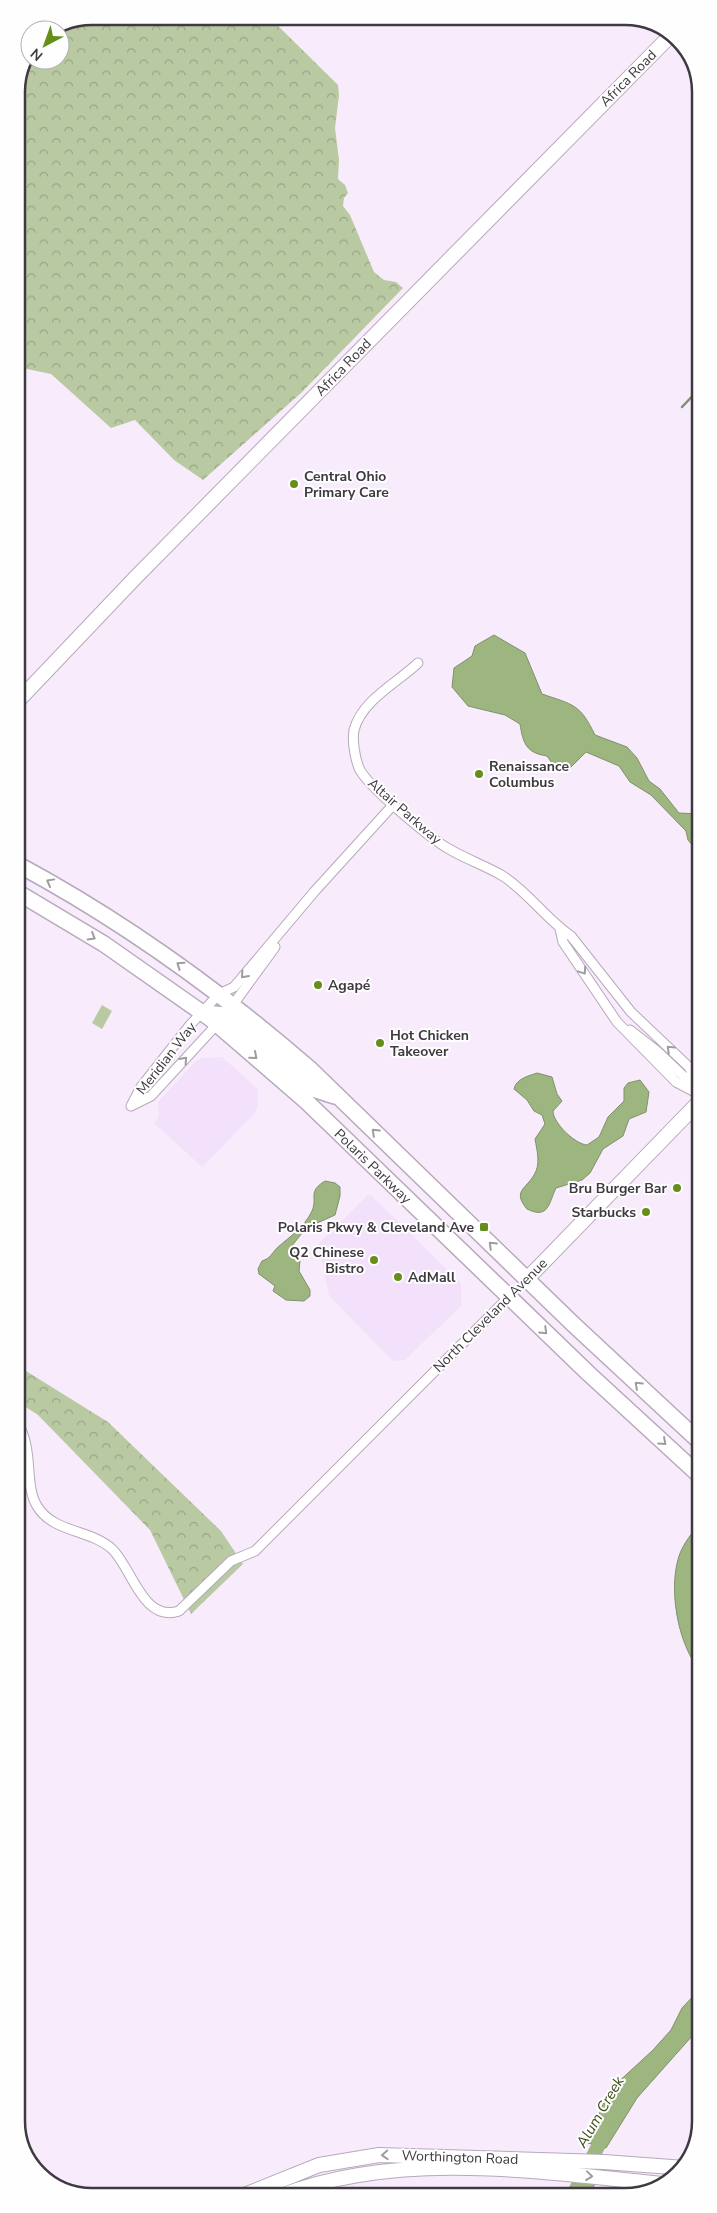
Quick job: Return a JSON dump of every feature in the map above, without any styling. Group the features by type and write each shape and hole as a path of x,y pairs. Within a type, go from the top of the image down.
{"main road":[{"name":"Africa Road","path":"25,694 135,578 666,40"},
{"name":"Polaris Parkway","path":"25,869 115,921 219,994 225,1015 307,1102 509,1298 692,1469"},
{"path":"25,897 104,944 203,1013 225,1015"},
{"name":"Polaris Parkway","path":"225,1015 306,1083 316,1090 338,1097 692,1434"},
{"name":"North Cleveland Avenue","path":"509,1298 692,1109"},
{"name":"Worthington Road","path":"262,2188 319,2165 380,2155 446,2162 554,2166 626,2163 673,2167"},
{"name":"Worthington Road","path":"301,2188 358,2174 446,2162"},
{"name":"Worthington Road","path":"554,2166 651,2183"}],"street":[{"name":"Altair Parkway","path":"418,663 368,705 357,722 354,733 359,767 393,804 448,848 503,876 522,890 560,929 571,936 631,1012 689,1067 692,1072"},
{"name":"Meridian Way","path":"288,925 276,946 225,1015 151,1096 131,1106 146,1080 219,994 234,987 314,892 393,804"},
{"name":"Altair Parkway","path":"560,929 563,942 617,1022 676,1082 692,1089"},
{"name":"North Cleveland Avenue","path":"25,1440 36,1505 44,1515 59,1525 99,1539 113,1550 144,1597 161,1613 170,1614 179,1611 231,1561 254,1551 277,1526 509,1298"}],"shaded area":[{"path":"494,635 525,653 542,694 575,707 585,717 595,735 627,747 637,758 649,781 660,789 679,813 692,814 692,845 688,840 686,831 651,795 630,782 619,766 586,752 568,770 554,766 547,756 530,750 524,742 520,724 505,715 468,706 452,687 454,668 472,656 475,646"},
{"path":"222,1057 258,1089 258,1106 254,1114 202,1167 154,1123 159,1116 158,1102 196,1061 202,1058"},
{"path":"537,1073 552,1077 557,1094 562,1101 553,1111 561,1127 571,1137 587,1145 599,1137 608,1117 624,1101 624,1088 628,1083 640,1080 649,1092 646,1112 629,1119 623,1136 603,1149 590,1173 582,1180 556,1188 547,1208 544,1211 534,1212 527,1209 521,1194 536,1171 538,1157 535,1139 545,1124 542,1115 534,1111 527,1100 514,1089 520,1080"},
{"path":"325,1181 335,1183 340,1187 340,1196 335,1215 306,1228 291,1247 300,1261 299,1271 310,1290 310,1296 304,1301 286,1300 273,1291 275,1286 259,1274 258,1269 262,1261 296,1232 309,1217 314,1206 316,1188"},
{"path":"368,1195 372,1196 461,1283 461,1306 405,1360 393,1361 329,1296 317,1245"},
{"path":"692,1534 692,1660 681,1632 675,1600 676,1570 679,1556"},
{"path":"692,1997 692,2036 637,2098 606,2148 588,2143 604,2102 615,2085 653,2050 671,2030 682,2008"},
{"path":"573,2182 596,2183 592,2188 569,2188"}],"green space":[{"path":"277,25 338,85 339,95 335,128 339,160 338,179 345,185 348,193 344,198 343,206 350,215 374,272 384,280 396,282 403,288 301,393 203,480 174,460 135,420 111,428 51,374 25,369 26,79 29,70 70,70 70,29 79,26"},
{"path":"102,1005 112,1011 102,1029 92,1023"},
{"path":"25,1370 108,1422 221,1531 243,1564 191,1614 150,1530 38,1415 25,1407"}],"waterway":[{"path":"682,407 692,396"},
{"name":"Alum Creek","path":"577,2188 607,2129"}],"place":[{"name":"Central Ohio Primary Care","path":"294,484"},
{"name":"Renaissance Columbus","path":"479,774"},
{"name":"Agapé","path":"318,985"},
{"name":"Hot Chicken Takeover","path":"380,1043"},
{"name":"Bru Burger Bar","path":"677,1188"},
{"name":"Starbucks","path":"646,1212"},
{"name":"Polaris Pkwy & Cleveland Ave","path":"484,1227"},
{"name":"Q2 Chinese Bistro","path":"374,1260"},
{"name":"AdMall","path":"398,1277"}]}
